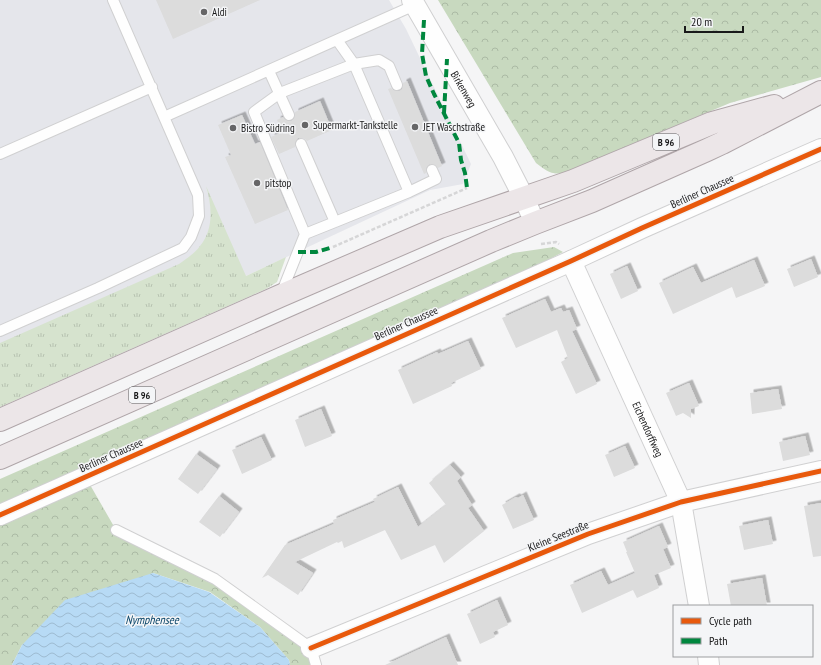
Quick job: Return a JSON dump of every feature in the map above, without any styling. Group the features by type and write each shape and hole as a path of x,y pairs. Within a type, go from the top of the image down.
{"main road":[{"name":"B 96","path":"0,420 440,227 572,181 712,123 817,94"},
{"name":"B 96","path":"0,458 491,241 592,201 717,146 817,94"}],"street":[{"name":"Birkenweg","path":"414,3 503,157 535,223"},
{"name":"Berliner Chaussee","path":"0,516 821,149"},
{"name":"Eichendorffweg","path":"571,261 681,502 699,605"},
{"name":"Kleine Seestraße","path":"314,657 588,534 681,502 821,471"}],"lane":[{"path":"0,330 141,269 183,248 191,237 198,216 198,195 113,0"},
{"path":"164,117 338,40 414,3"},
{"path":"338,40 354,64 408,192"},
{"path":"280,296 305,234 254,112 280,94 354,64 379,60 389,66 397,85"},
{"path":"269,71 289,115"},
{"path":"0,154 152,87"},
{"path":"301,144 335,222"},
{"path":"305,234 436,179 432,170"},
{"path":"116,530 215,579 314,657"}],"path":[{"path":"333,247 467,188"},
{"path":"534,245 556,242 562,246 571,261"}],"shaded area":[{"path":"0,0 389,0 406,29 471,164 463,184 430,190 246,276 0,355"}],"green space":[{"path":"438,0 821,0 821,77 730,103 563,173 555,173 548,171 536,163"},
{"path":"206,186 246,276 286,257 277,282 266,289 0,407 0,343 179,264 187,258 198,249 205,239 210,225 210,201"},
{"path":"554,247 563,252 518,276 0,506 0,479 513,253"},
{"path":"89,483 116,530 215,579 311,648 316,665 290,665 289,660 260,627 210,592 153,573 22,645 12,665 0,665 0,523"}],"water":[{"name":"Nymphensee","path":"153,573 209,592 260,627 289,660 290,665 12,665 22,645 65,600"}],"building":[{"path":"156,0 260,0 173,39"},
{"name":"JET Waschstraße","path":"407,81 442,166 438,168 435,165 430,164 427,167 426,173 424,174 388,89 391,88 399,91 402,89 403,83"},
{"name":"Supermarkt-Tankstelle","path":"320,101 332,130 307,141 302,138 298,138 295,143 295,147 279,154 271,137 282,132 277,120 283,117 286,120 291,121 294,118 295,112"},
{"name":"pitstop","path":"242,115 255,144 260,142 288,210 255,224 225,157 231,155 218,125"},
{"path":"811,259 818,277 794,287 787,269"},
{"path":"754,260 765,286 736,298 732,287 673,314 659,283 693,267 701,283"},
{"path":"627,266 638,291 621,299 610,274"},
{"path":"545,299 551,312 561,308 563,312 569,310 577,329 572,331 597,384 576,394 561,362 568,358 557,330 516,348 502,318"},
{"path":"468,341 481,369 451,383 452,386 413,404 398,370 437,352 438,354"},
{"path":"689,383 699,406 691,409 691,418 683,413 676,416 666,393"},
{"path":"778,389 782,409 752,414 750,393"},
{"path":"321,409 332,436 305,447 295,420"},
{"path":"805,436 810,455 783,461 779,442"},
{"path":"261,437 272,460 242,474 232,450"},
{"path":"625,446 635,468 614,477 605,455"},
{"path":"196,454 217,469 198,494 178,479"},
{"path":"450,465 461,477 457,481 472,505 468,508 484,531 444,563 435,545 401,560 385,530 344,548 342,541 337,542 295,562 313,573 298,595 268,575 262,578 285,545 334,524 333,520 375,502 373,499 398,487 418,527 446,505 429,483"},
{"path":"523,495 534,520 513,529 502,505 516,497 518,498"},
{"path":"219,496 239,512 220,537 199,522"},
{"path":"821,503 821,556 813,557 804,506"},
{"path":"768,520 773,544 744,550 739,526"},
{"path":"659,526 668,547 663,549 671,568 654,575 659,588 637,598 633,590 582,613 570,585 601,571 608,585 635,573 623,542"},
{"path":"762,578 767,605 731,605 727,584"},
{"path":"497,600 508,625 493,632 495,637 480,644 467,614"},
{"path":"446,637 458,665 385,665"}],"marked path":[{"path":"424,20 422,54 426,76 459,143 467,188"},
{"path":"444,113 447,59"},
{"path":"298,252 316,252 333,247"}],"cycle path":[{"path":"0,515 821,149"},
{"path":"311,648 588,534 681,502 821,471"}],"place":[{"name":"Aldi","path":"204,12"},
{"name":"Supermarkt-Tankstelle","path":"305,125"},
{"name":"JET Waschstraße","path":"415,127"},
{"name":"Bistro Südring","path":"233,128"},
{"name":"pitstop","path":"257,183"}]}
